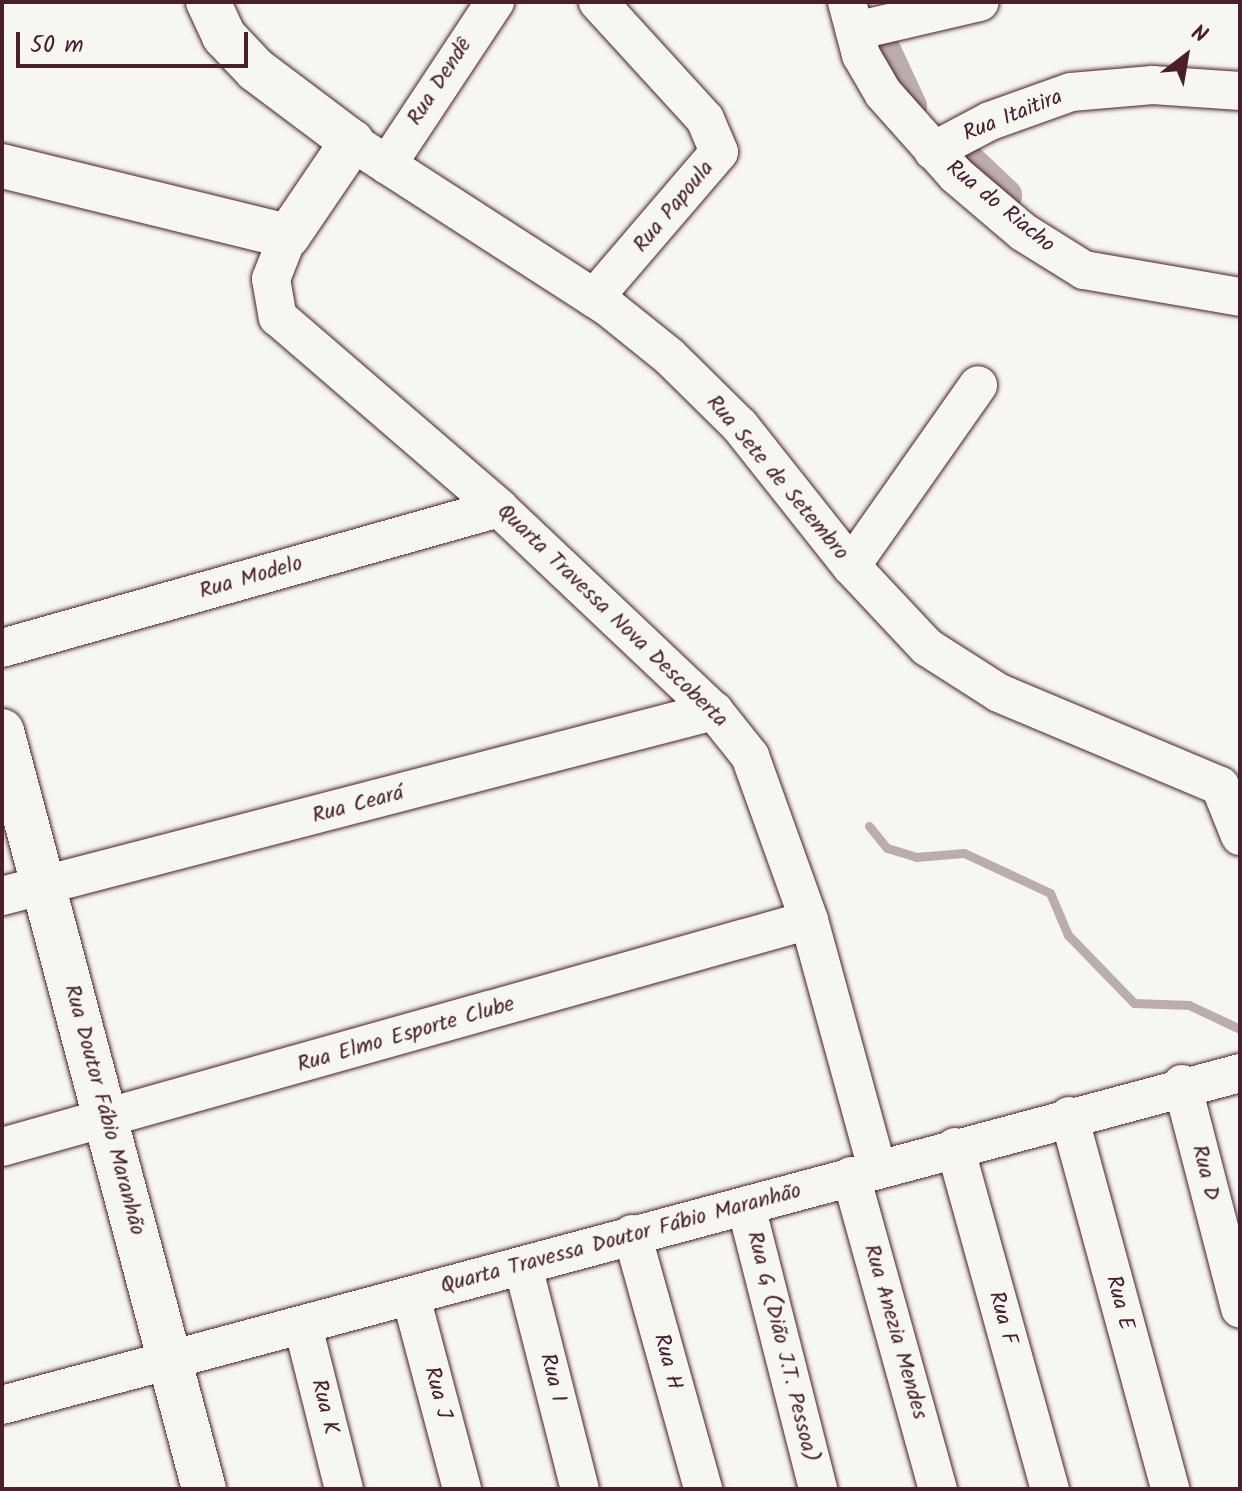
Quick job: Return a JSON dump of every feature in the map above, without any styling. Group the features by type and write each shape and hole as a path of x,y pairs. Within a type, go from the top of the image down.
{"street":[{"name":"Rua Sete de Setembro","path":"208,2 224,36 256,70 370,153 594,298 669,356 740,426 851,566 911,633 963,673 1230,776 1240,836"},
{"name":"Rua Dendê","path":"370,153 495,2"},
{"name":"Rua Papoula","path":"594,298 702,179 719,152 705,119 598,2"},
{"path":"851,17 980,2"},
{"name":"Rua do Riacho","path":"851,17 883,93 944,144 1023,232 1084,270 1240,297"},
{"name":"Rua Itaitira","path":"944,144 1071,92 1153,85 1240,91"},
{"name":"Quarta Travessa Nova Descoberta","path":"370,153 288,236 271,279 278,317 499,508 714,711 750,756 809,920 864,1172"},
{"path":"2,166 288,236"},
{"path":"851,566 978,385"},
{"name":"Rua Modelo","path":"2,648 499,508"},
{"name":"Rua Ceará","path":"2,896 714,711"},
{"name":"Rua Doutor Fábio Maranhão","path":"2,731 204,1489"},
{"name":"Rua Elmo Esporte Clube","path":"2,1147 108,1120 809,920"},
{"name":"Quarta Travessa Doutor Fábio Maranhão","path":"2,1405 411,1297 632,1234 746,1206 1182,1084 1240,1073"},
{"name":"Rua D","path":"1182,1084 1240,1309"},
{"name":"Rua E","path":"1069,1116 1170,1489"},
{"name":"Rua F","path":"955,1147 1050,1489"},
{"name":"Rua Anezia Mendes","path":"864,1172 938,1489"},
{"name":"Rua G (Dião J.T. Pessoa)","path":"746,1206 818,1489"},
{"name":"Rua H","path":"632,1234 703,1489"},
{"name":"Rua I","path":"523,1266 580,1489"},
{"name":"Rua J","path":"411,1297 462,1489"},
{"name":"Rua K","path":"303,1326 344,1489"}],"waterway":[{"path":"885,50 911,106"},
{"path":"953,145 1006,195"},
{"path":"869,826 887,848 916,857 964,853 1050,893 1068,935 1134,1003 1189,1005 1240,1029"}]}
